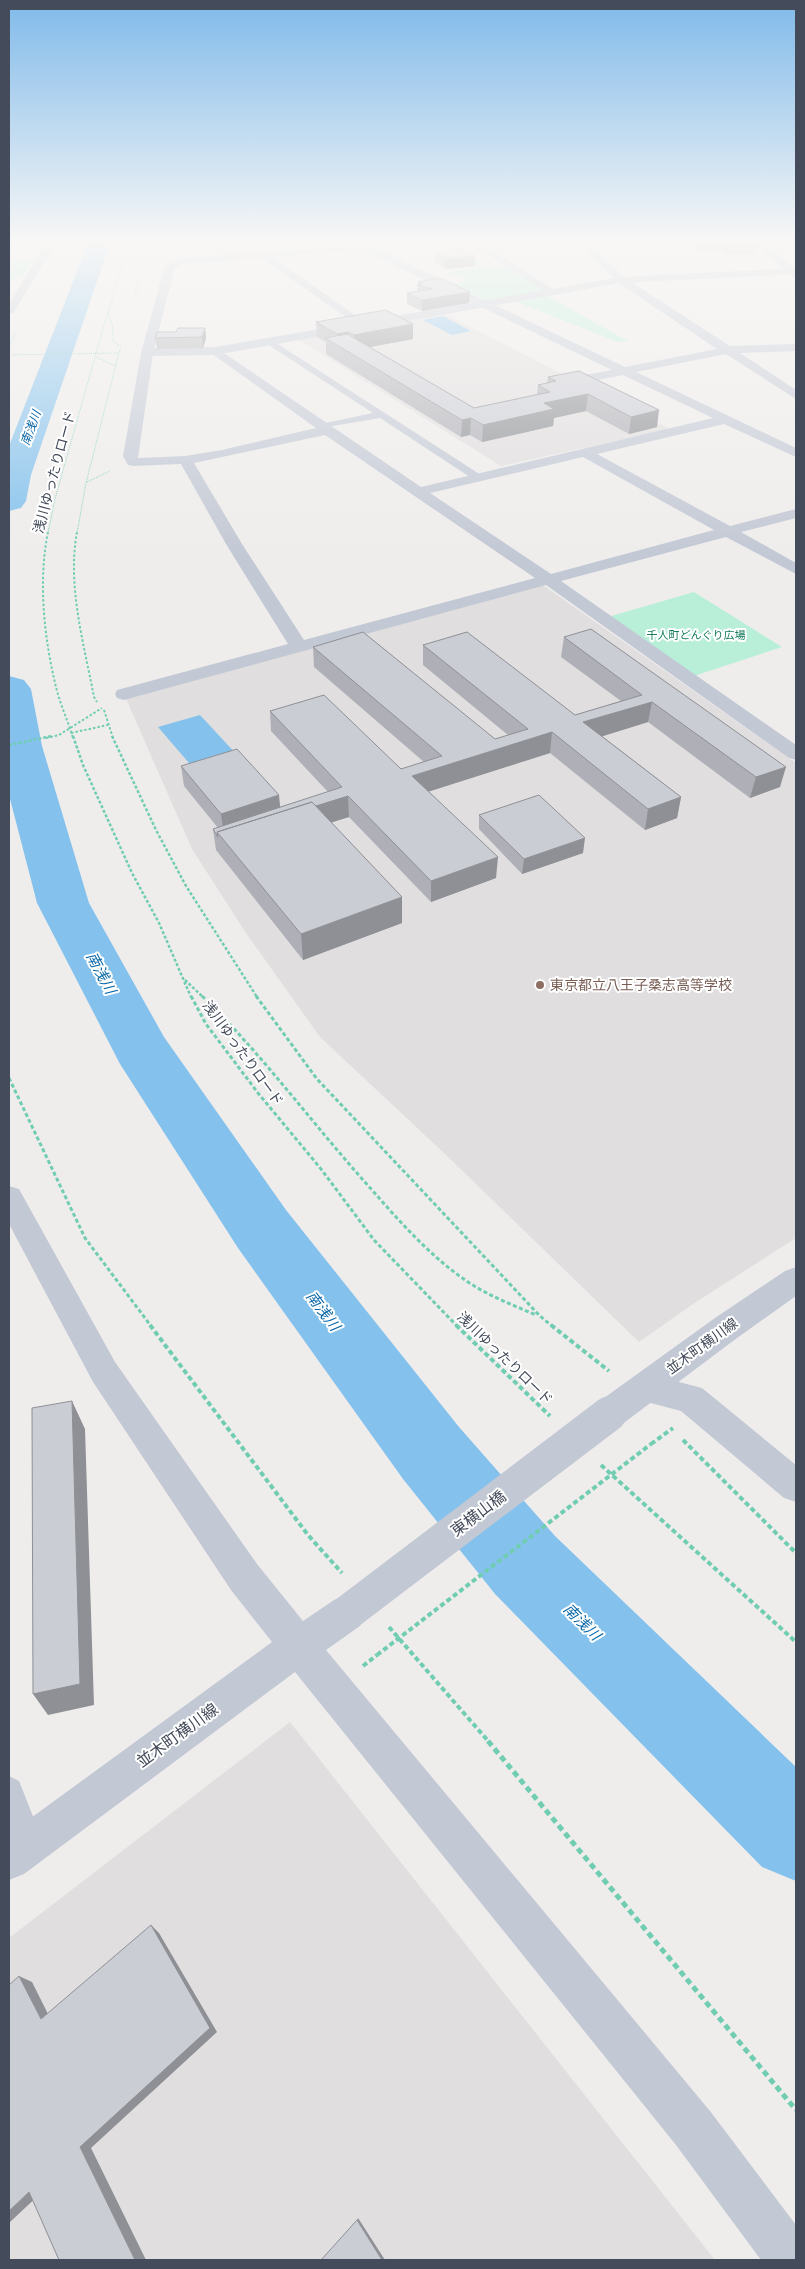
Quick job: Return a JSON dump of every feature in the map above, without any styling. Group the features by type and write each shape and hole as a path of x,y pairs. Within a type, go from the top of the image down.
{"street":[{"path":"149,349 130,456 133,462 185,460 325,428"},
{"path":"148,352 216,351 229,349"},
{"path":"580,349 796,453"},
{"path":"578,380 728,350 753,349"},
{"path":"728,350 796,395"},
{"path":"216,351 325,428 550,581 796,754"},
{"path":"418,492 728,419"},
{"path":"584,452 796,569"},
{"path":"185,460 299,647"},
{"path":"124,694 550,581 796,513"},
{"path":"9,1197 104,1372 244,1577 693,2128 792,2260"},
{"name":"並木町横川線","path":"609,1414 796,1280"},
{"path":"644,1388 690,1398 796,1486"},
{"name":"東横山橋","path":"347,1613 609,1414"},
{"name":"並木町横川線","path":"19,1851 347,1613"}],"lane":[{"path":"280,349 477,477"},
{"path":"325,428 380,415"},
{"path":"9,1791 19,1851"}],"path":[{"name":"浅川ゆったりロード","path":"97,349 48,527 45,548 44,609 47,639 56,688 68,728 101,807 132,873 159,923 206,1024 258,1093 321,1169 374,1240 424,1294 550,1416"},
{"path":"9,355 96,355 116,366"},
{"path":"118,361 86,482 74,563 75,592 85,656 94,697 103,707 108,725 156,830 186,886 259,1001 318,1079 540,1316 604,1368 644,1388"},
{"path":"9,745 59,735 103,707"},
{"path":"71,733 108,725"},
{"path":"183,977 225,1018 341,1156 405,1228 447,1266 467,1281 486,1293 540,1316"},
{"path":"377,1655 678,1424"},
{"path":"672,1429 796,1553"},
{"path":"600,1464 796,1642"}],"shaded area":[{"path":"313,349 513,349 670,429 501,466"},
{"name":"東京都立八王子桑志高等学校","path":"540,583 796,763 796,1238 693,1304 639,1342 444,1153 320,1037 246,933 192,849 124,694"},
{"path":"290,1722 715,2260 9,2260 9,1938"}],"green space":[{"name":"千人町どんぐり広場","path":"694,592 782,647 694,676 608,617"}],"water":[{"path":"200,715 238,756 195,770 158,727"}],"building":[{"path":"343,349 373,349 474,408 550,392 538,385 556,381 548,377 579,371 659,410 631,417 588,394 544,403 554,409 483,425 471,418 462,420"},
{"path":"591,629 786,767 756,777 652,702 583,722 681,797 648,809 552,732 412,776 498,857 431,881 348,796 316,806 312,802 217,832 218,837 213,829 342,787 270,711 324,695 401,769 442,756 313,647 363,632 495,739 528,729 423,645 467,632 575,715 642,695 564,637"},
{"path":"237,749 279,795 221,814 181,766"},
{"path":"539,795 585,838 524,859 479,815"},
{"path":"312,802 402,897 301,934 217,832"},
{"path":"72,1401 80,1684 33,1694 32,1408"},
{"path":"151,1925 210,2028 80,2147 135,2260 59,2260 29,2192 9,2211 9,1985 19,1976 41,2019"},
{"path":"357,2220 382,2260 321,2260"}],"waterway":[{"name":"南浅川","path":"9,501 14,475 60,349"},
{"name":"南浅川","path":"9,689 19,746 63,903 141,1049 262,1229 431,1453 525,1565 796,1833"}],"place":[{"name":"東京都立八王子桑志高等学校","path":"540,985"}]}
